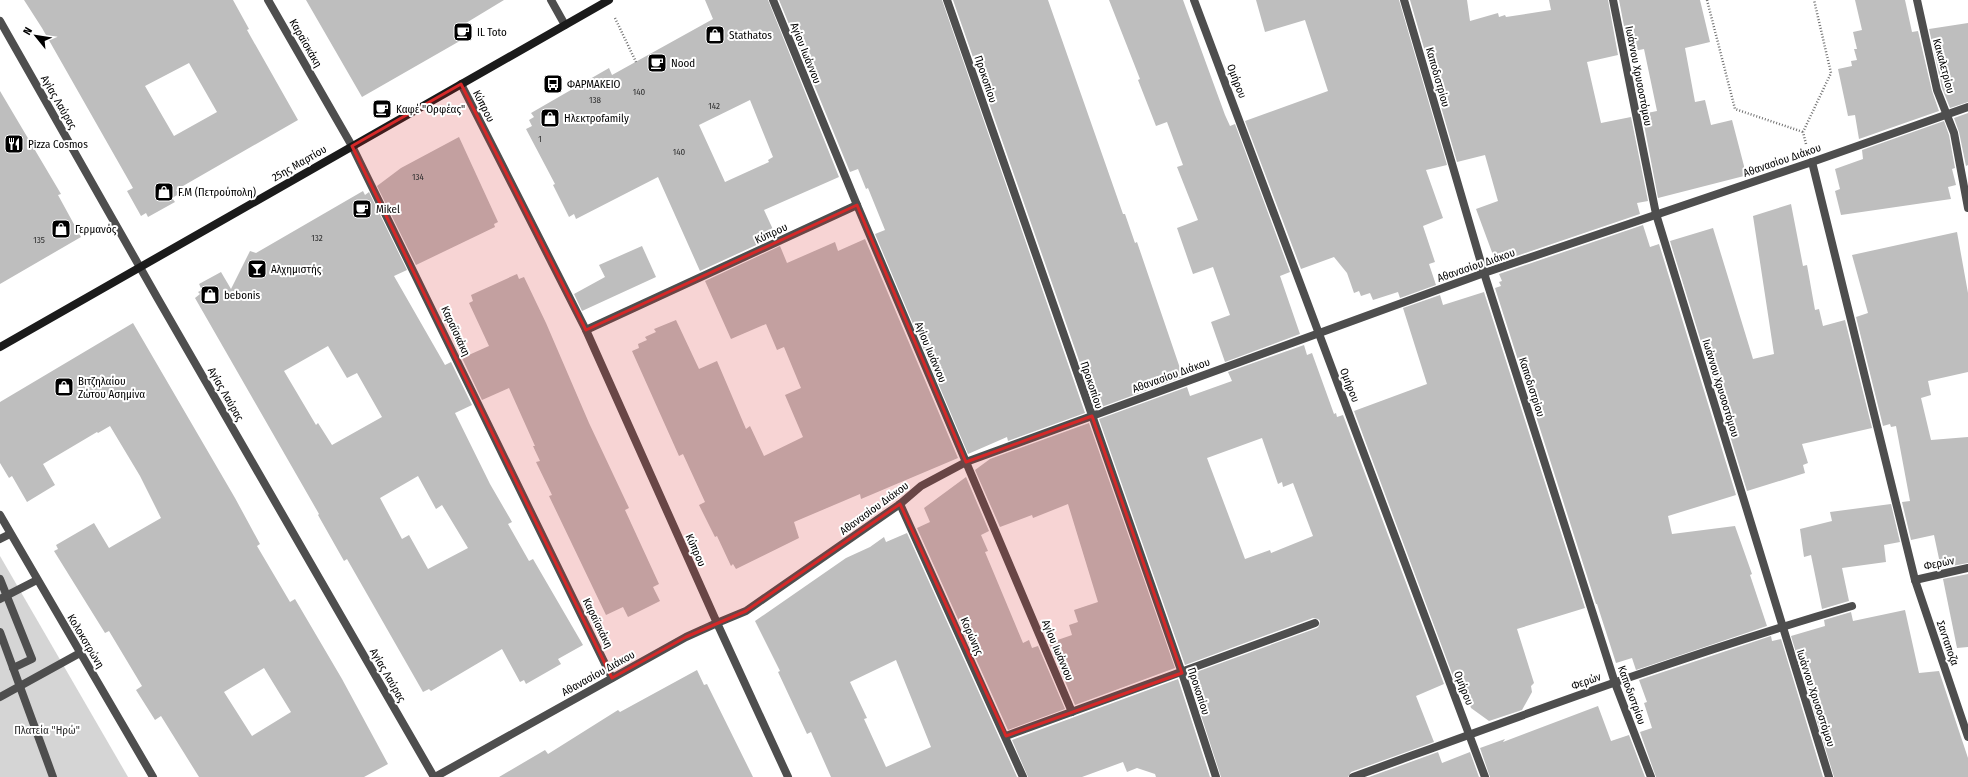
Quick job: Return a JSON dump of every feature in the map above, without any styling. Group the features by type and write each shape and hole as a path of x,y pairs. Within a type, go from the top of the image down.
{"main road":[{"name":"25ης Μαρτίου","path":"0,347 608,0"}],"street":[{"name":"Καραϊσκάκη","path":"268,0 352,146 612,678"},
{"path":"551,0 565,25"},
{"name":"Αγίου Ιωάννου","path":"773,0 857,205 1072,712"},
{"name":"Προκοπίου","path":"947,0 1182,673 1216,777"},
{"name":"Ομήρου","path":"1194,0 1485,777"},
{"name":"Καποδιστρίου","path":"1404,0 1484,274 1615,683 1651,777"},
{"name":"Ιωάννου Χρυσοστόμου","path":"1613,0 1656,214 1829,777"},
{"name":"Κακαλετρίου","path":"1917,0 1937,90 1954,133 1968,208"},
{"name":"Αγίας Λαύρας","path":"0,21 435,777"},
{"name":"Κύπρου","path":"461,84 586,330 717,623 788,777"},
{"name":"Αθανασίου Διάκου","path":"435,777 686,637 746,611 900,504 921,486 966,462 1319,332 1968,107"},
{"name":"Σανταποζα","path":"1812,162 1915,580 1968,736"},
{"name":"Κύπρου","path":"586,330 857,205"},
{"name":"Κορώνης","path":"900,504 1006,736 1023,777"},
{"name":"Κολοκοτρώνη","path":"0,515 154,777"},
{"path":"0,539 10,534"},
{"name":"Φερών","path":"1915,580 1968,568"},
{"path":"0,579 3,597 32,659 13,668"},
{"path":"3,597 37,580"},
{"name":"Φερών","path":"1353,777 1615,683 1782,626 1852,606"},
{"path":"1006,736 1182,673 1315,623"},
{"path":"0,632 53,777"},
{"path":"0,697 80,653"}],"path":[{"path":"608,0 636,62"},
{"path":"1707,0 1735,109 1802,132"},
{"path":"1812,162 1802,132 1831,73 1814,0"}],"highlighted area":[{"path":"461,84 586,330 857,205 966,462 1092,416 1182,673 1006,736 900,504 746,611 686,637 612,678 352,146"}],"green space":[{"name":"Πλατεία \"Ηρώ\"","path":"0,556 128,777 0,777"}],"building":[{"path":"24,0 233,0 249,29 247,30 298,120 176,190 179,194 172,198 175,202 148,217 146,213 141,216 127,191 133,188 42,28","holes":["189,63 217,112 174,136 145,86"]},
{"path":"306,0 504,0 466,23 472,34 362,97"},
{"path":"705,0 768,0 839,177 764,210 776,236 700,271 658,177 576,219 574,214 569,217 553,185 555,184 526,129 532,126 529,120 534,117 531,113 609,68 612,75 713,19","holes":["750,100 773,157 768,160 769,162 725,182 699,125"]},
{"path":"779,0 942,0 1085,413 1008,441 1007,437 968,454 875,234 885,230 868,188 866,189 858,169 850,172"},
{"path":"953,0 1048,0 1123,214 1125,214 1135,243 1137,242 1183,377 1096,409"},
{"path":"1109,0 1183,0 1225,115 1230,126 1235,124 1290,272 1280,276 1300,334 1225,362 1211,322 1230,315 1213,267 1193,274 1177,228 1198,220 1177,167 1183,165 1167,122 1156,126 1138,80 1140,79"},
{"path":"1256,0 1399,0 1447,165 1426,170 1443,218 1423,226 1435,262 1429,264 1436,285 1400,298 1398,292 1373,300 1370,293 1361,296 1359,291 1354,293 1347,273 1334,257 1301,269 1245,121 1328,91 1305,20 1265,32"},
{"path":"1410,0 1467,0 1470,21 1498,13 1499,17 1505,15 1506,17 1551,10 1549,0 1608,0 1618,55 1587,62 1601,123 1631,117 1648,201 1637,203 1640,214 1496,263 1476,209 1498,201 1485,155 1457,162"},
{"path":"1619,0 1700,0 1710,42 1685,48 1695,102 1705,100 1711,125 1732,120 1744,166 1744,176 1658,198 1642,114 1657,111 1644,49 1629,52"},
{"path":"1855,0 1905,0 1912,32 1918,31 1932,91 1939,111 1859,139 1855,115 1848,116 1838,69 1852,66 1851,61 1857,60 1854,49 1857,49 1853,32 1862,30"},
{"path":"1968,23 1968,102 1950,108 1942,88 1929,29"},
{"path":"0,91 61,194 58,195 81,237 0,284"},
{"path":"1968,113 1968,165 1966,166 1959,132 1954,118"},
{"path":"1944,121 1949,135 1955,168 1952,169 1956,185 1948,187 1951,199 1841,215 1835,191 1840,189 1835,169 1863,159 1862,150"},
{"path":"459,137 498,222 494,224 495,227 416,265 377,186 401,168"},
{"path":"363,191 365,195 369,192 407,270 394,276 445,365 451,362 472,405 455,413 490,484 512,522 508,524 529,561 533,559 583,645 558,659 561,664 526,684 524,680 520,682 502,649 431,691 429,689 423,692 347,559 344,561 318,515 319,514 195,298 200,294 198,292 202,290 199,284 221,272 231,289 250,251 256,253","holes":["328,346 347,378 357,373 382,417 332,445 318,423 316,425 284,371","418,476 436,509 442,505 468,548 428,569 409,535 402,539 380,498"]},
{"path":"1791,204 1803,266 1807,265 1815,310 1819,309 1823,326 1845,320 1872,428 1802,444 1808,463 1803,465 1805,473 1747,491 1670,241 1713,228 1753,359 1774,354 1753,216"},
{"path":"1643,225 1650,247 1659,244 1736,495 1668,516 1672,534 1735,526 1752,574 1750,575 1767,626 1636,670 1632,658 1616,663 1495,288 1501,286 1499,282 1502,281 1499,274"},
{"path":"1957,232 1968,293 1968,372 1928,381 1931,395 1921,398 1931,440 1968,437 1968,563 1941,568 1934,535 1911,540 1902,502 1910,501 1896,426 1891,427 1890,424 1883,426 1856,317 1868,313 1852,255"},
{"path":"865,239 958,458 861,499 860,494 794,522 799,538 736,569 733,564 731,566 717,536 715,537 699,505 705,502 683,454 679,456 632,351 639,348 638,344 647,340 645,337 656,332 654,329 676,320 699,369 717,361 746,429 750,426 764,456 803,437 785,395 801,388 784,347 777,350 766,324 731,339 705,281 780,246 787,263 835,242 838,251"},
{"path":"642,246 656,277 582,311 574,294 605,277 599,265"},
{"path":"517,274 519,279 524,277 546,323 589,423 629,508 625,510 659,584 653,587 660,601 628,617 623,607 606,615 549,496 552,495 536,462 540,461 533,446 535,446 509,388 482,400 462,358 489,346 469,303 473,301 471,295"},
{"path":"1484,292 1585,608 1517,629 1534,683 1531,686 1532,692 1522,710 1489,721 1471,708 1461,676 1454,679 1354,411 1427,384 1403,308 1440,295 1443,305"},
{"path":"133,323 235,498 260,544 257,546 290,602 295,599 342,679 388,764 364,777 199,777 161,716 155,720 136,690 142,686 109,631 105,633 54,551 58,549 56,545 94,523 109,548 161,518 140,476 110,426 43,464 55,485 27,502 12,476 9,478 0,463 0,402","holes":["264,668 291,712 252,736 224,692"]},
{"path":"1304,345 1307,355 1312,353 1334,414 1336,413 1337,417 1343,415 1444,684 1416,696 1434,742 1351,772 1348,777 1221,777 1188,675 1317,628 1320,621 1313,618 1185,665 1099,419 1187,387 1190,396 1232,381 1228,372","holes":["1262,438 1278,484 1282,482 1283,487 1293,483 1313,536 1271,553 1270,550 1245,559 1207,458"]},
{"path":"1089,423 1175,668 1075,705 1049,643 1072,635 1069,625 1078,622 1074,610 1098,602 1068,504 1033,518 1032,515 1000,527 975,470 990,459"},
{"path":"966,477 989,531 981,535 988,551 985,552 1023,643 1029,640 1032,648 1038,646 1065,709 1008,730 917,528 930,522 924,508"},
{"path":"1891,504 1900,542 1884,545 1886,562 1842,568 1849,601 1822,609 1811,555 1804,557 1800,529 1832,521 1830,512"},
{"path":"907,533 1017,777 831,777 811,732 807,734 778,672 780,671 755,621 846,558 870,547 884,537 886,542","holes":["896,660 931,747 886,767 864,719 867,718 850,682"]},
{"path":"1968,574 1968,647 1957,648 1943,579"},
{"path":"1905,610 1919,673 1939,671 1968,758 1968,777 1834,777 1791,636 1825,626 1824,620 1851,612 1853,621"},
{"path":"1771,636 1772,641 1781,639 1823,777 1656,777 1640,732 1652,728 1644,703 1647,702 1639,680"},
{"path":"697,670 704,685 707,684 753,777 499,777 545,750 548,754 618,710 620,712"},
{"path":"1178,679 1210,777 1156,777 1155,774 1137,768 1127,772 1123,762 1082,777 1028,777 1012,740"},
{"path":"1598,706 1611,741 1629,735 1645,777 1490,777 1480,748 1505,739 1503,742"},
{"path":"1438,752 1442,763 1470,752 1479,777 1369,777"}],"place":[{"name":"IL Toto","path":"463,32"},
{"name":"Stathatos","path":"715,35"},
{"name":"Nood","path":"657,63"},
{"name":"ΦΑΡΜΑΚΕΙΟ","path":"553,84"},
{"name":"Καφέ \"Ορφέας\"","path":"382,109"},
{"name":"Ηλεκτροfamily","path":"550,118"},
{"name":"Pizza Cosmos","path":"14,144"},
{"name":"F.M (Πετρούπολη)","path":"164,192"},
{"name":"Mikel","path":"362,209"},
{"name":"Γερμανός","path":"61,229"},
{"name":"Αλχημιστής","path":"257,269"},
{"name":"bebonis","path":"210,295"},
{"name":"Βιτζηλαίου Ζώτου Ασημίνα","path":"64,387"}]}
